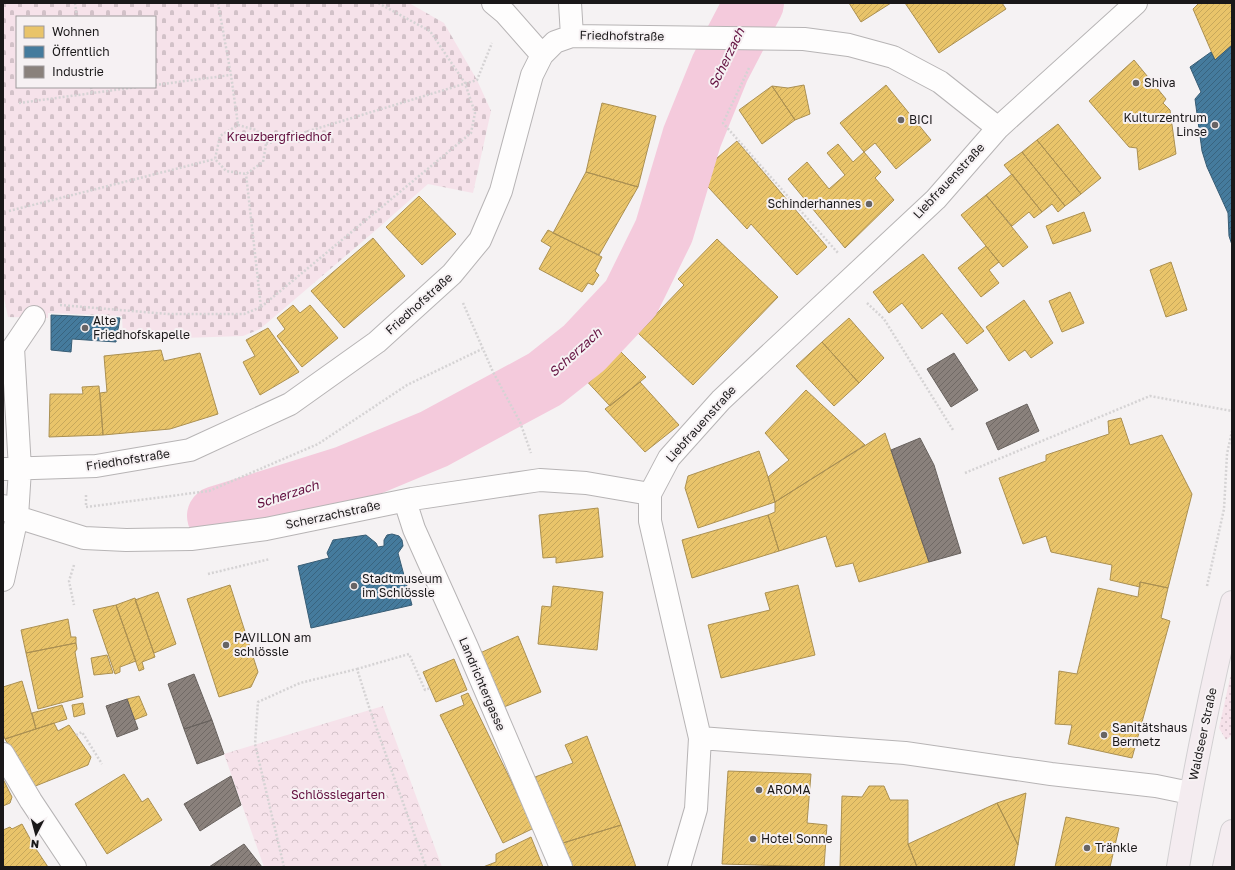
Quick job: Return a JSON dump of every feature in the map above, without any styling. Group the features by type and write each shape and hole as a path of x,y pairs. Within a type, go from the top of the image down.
{"main road":[{"name":"Waldseer Straße","path":"1178,867 1190,793 1220,649 1232,602"},
{"path":"1224,867 1232,831"}],"street":[{"path":"570,3 572,36"},
{"name":"Liebfrauenstraße","path":"679,867 696,809 700,738 650,521 650,494 669,458 721,400 936,199 998,128 1136,3"},
{"path":"499,8 542,55"},
{"name":"Friedhofstraße","path":"11,469 96,466 190,450 290,404 377,342 452,274 480,240 501,191 532,75 542,55 555,42 572,36 760,38"},
{"path":"760,38 804,40 849,45 893,57 940,82 998,128"},
{"path":"3,580 10,512 13,348 34,317"},
{"name":"Scherzachstraße","path":"10,512 84,538 126,540 191,539 274,528 405,501 540,480 586,483 650,494"},
{"name":"Landrichtergasse","path":"405,501 414,529 561,867"},
{"path":"700,738 905,753 1051,774 1156,786 1190,793"},
{"path":"3,754 31,801 75,867"}],"path":[{"path":"75,3 77,16"},
{"path":"218,3 238,125"},
{"path":"53,304 168,314 244,314 261,307 471,133 475,113 465,84 430,31 378,3"},
{"path":"266,144 477,80 499,8"},
{"path":"760,38 723,123 884,319 953,430"},
{"path":"156,85 231,75"},
{"path":"91,88 92,93"},
{"path":"19,104 130,88"},
{"path":"238,125 256,130 266,144 263,162 246,174 226,171 215,159 220,136 238,125"},
{"path":"10,210 215,159"},
{"path":"246,174 261,307"},
{"path":"452,274 482,349 520,422"},
{"path":"84,538 86,507 209,491 318,444 407,385 482,349"},
{"path":"965,473 1150,396 1232,411"},
{"path":"208,574 270,559"},
{"path":"68,581 74,605"},
{"path":"284,867 255,744 258,702 300,683 409,654 425,690 430,688"},
{"path":"357,669 370,710 426,867"},
{"path":"76,735 82,732 102,764"}],"green space":[{"name":"Kreuzbergfriedhof","path":"3,3 409,3 444,23 477,80 491,111 473,193 428,184 260,329 243,336 123,340 122,316 48,313 48,318 8,317 3,294"},
{"path":"1232,669 1232,735 1226,740 1219,728"},
{"name":"Schlösslegarten","path":"383,706 442,867 264,867 224,754"}],"building: Wohnen":[{"path":"849,3 891,3 861,22"},
{"path":"905,3 1002,3 1006,9 939,53"},
{"path":"1199,3 1232,3 1232,45 1215,60 1193,9"},
{"path":"1134,60 1166,99 1163,103 1170,110 1176,154 1139,170 1137,148 1129,147 1089,101"},
{"path":"804,85 810,114 795,120 772,86 788,88"},
{"path":"886,85 931,140 896,169 875,143 864,152 840,123"},
{"path":"772,86 795,120 762,144 739,110"},
{"path":"602,103 656,116 638,187 586,172"},
{"path":"1058,124 1101,178 1081,194 1037,140"},
{"path":"1037,140 1081,194 1065,206 1022,152"},
{"path":"737,141 827,247 797,275 751,224 747,229 697,175"},
{"path":"838,144 853,162 864,152 881,172 875,178 894,200 845,248 788,179 807,162 829,189 845,175 827,153"},
{"path":"1022,152 1065,206 1058,212 1052,204 1042,212 1004,165"},
{"path":"586,172 638,187 599,255 553,233"},
{"path":"1012,174 1042,212 1034,218 1029,212 1012,226 986,195"},
{"path":"986,195 1028,247 1003,267 961,215"},
{"path":"419,196 456,234 422,265 386,227"},
{"path":"1084,212 1091,231 1053,244 1046,226"},
{"path":"548,230 602,257 595,271 599,275 593,285 588,283 582,292 539,269 551,247 541,241"},
{"path":"373,238 405,276 344,328 311,291"},
{"path":"717,239 778,297 693,385 638,333 684,285 678,279"},
{"path":"986,246 999,262 989,270 999,283 981,297 958,268"},
{"path":"923,254 984,331 967,344 942,313 922,329 902,303 889,313 873,292"},
{"path":"1171,262 1187,310 1166,317 1150,270"},
{"path":"1070,292 1084,323 1062,332 1049,301"},
{"path":"1024,300 1053,343 1031,358 1025,350 1009,361 986,327"},
{"path":"293,305 300,313 310,305 338,338 302,367 277,336 285,329 277,318"},
{"path":"849,318 884,358 859,383 822,342"},
{"path":"268,328 299,372 260,395 243,362 255,356 246,340"},
{"path":"822,342 859,383 834,406 796,366"},
{"path":"615,346 646,377 610,406 581,375"},
{"path":"161,350 164,361 200,353 218,414 170,429 103,435 100,393 107,392 104,356"},
{"path":"640,382 679,425 645,452 605,409"},
{"path":"99,386 103,435 49,437 50,394 83,394 82,387"},
{"path":"806,390 865,445 775,502 768,477 789,460 765,433"},
{"path":"1121,418 1130,445 1162,435 1192,494 1168,588 1140,582 1140,587 1110,580 1112,565 1051,552 1046,536 1023,544 999,478 1046,461 1046,455 1109,434 1108,421"},
{"path":"885,433 929,562 859,582 853,563 836,567 826,536 779,551 768,515 775,512 775,502"},
{"path":"759,451 775,502 698,528 685,488 688,476"},
{"path":"598,508 603,557 556,563 556,557 543,558 539,515"},
{"path":"768,515 779,551 692,578 682,540"},
{"path":"1140,582 1168,588 1161,618 1170,621 1132,758 1068,744 1072,725 1055,724 1059,671 1077,674 1098,588 1138,597"},
{"name":"PAVILLON am schlössle","path":"230,585 258,672 251,687 219,697 187,599"},
{"path":"798,585 815,655 721,678 708,625 770,610 765,593"},
{"path":"553,586 603,592 597,650 538,644 542,606 551,607"},
{"path":"158,592 176,644 154,653 135,600"},
{"path":"135,598 155,657 142,662 144,669 139,671 116,605"},
{"path":"116,605 136,661 120,667 120,672 115,674 93,610"},
{"path":"68,619 71,637 76,637 76,643 26,653 21,630"},
{"path":"518,636 541,692 504,707 480,653"},
{"path":"76,643 77,649 75,652 83,697 38,709 26,653"},
{"path":"107,655 113,673 94,675 91,658"},
{"path":"454,659 467,690 436,702 423,672"},
{"path":"22,681 36,729 5,739 3,734 3,687"},
{"path":"468,693 534,828 503,843 440,715 464,705 461,696"},
{"path":"139,696 147,715 134,720 127,699"},
{"path":"83,703 85,714 74,717 72,705"},
{"path":"62,705 67,719 36,729 32,713"},
{"path":"54,723 58,731 69,725 91,757 88,765 33,787 5,739"},
{"path":"587,736 621,825 563,843 535,777 573,763 565,745"},
{"path":"728,771 811,774 807,823 827,825 824,867 722,864"},
{"path":"124,774 142,802 148,798 162,820 107,854 75,804"},
{"path":"3,779 12,797 10,803 3,806"},
{"path":"869,786 884,786 890,800 908,800 908,844 917,867 840,867 842,796 862,797"},
{"path":"1026,793 1018,845 997,803"},
{"path":"997,803 1018,845 1014,867 917,867 908,844"},
{"name":"Tränkle","path":"1066,817 1119,828 1110,867 1055,867"},
{"path":"22,824 48,867 3,867 3,830 10,827 12,829"},
{"path":"621,825 636,867 573,867 563,843"},
{"path":"531,837 543,867 483,867 496,862 496,854"}],"building: Öffentlich":[{"name":"Kulturzentrum Linse","path":"1232,45 1232,245 1229,236 1228,213 1207,167 1202,151 1195,99 1201,92 1190,67 1211,52 1215,60"},
{"name":"Alte Friedhofskapelle","path":"51,315 120,318 116,342 72,339 71,352 51,350"},
{"name":"Stadtmuseum im Schlössle","path":"392,534 399,536 402,540 403,546 398,553 412,605 311,628 298,566 329,558 327,553 333,540 366,535 376,543 378,547 384,546 384,540 387,535"}],"building: Industrie":[{"path":"954,353 978,390 951,407 927,369"},
{"path":"1027,404 1039,431 998,450 986,423"},
{"path":"920,438 934,465 961,553 929,562 891,450"},
{"path":"194,674 212,720 184,729 168,684"},
{"path":"127,699 138,729 117,737 106,706"},
{"path":"212,720 224,754 197,764 184,729"},
{"path":"231,776 241,805 200,831 184,804"},
{"path":"244,844 262,867 209,867"}],"waterway":[{"name":"Scherzach","path":"217,516 345,476 434,439 545,379 584,348 631,298 664,231 692,137 720,68 754,3"}],"place":[{"name":"Shiva","path":"1136,83"},
{"name":"BICI","path":"901,120"},
{"name":"Kulturzentrum Linse","path":"1215,125"},
{"name":"Schinderhannes","path":"869,204"},
{"name":"Alte Friedhofskapelle","path":"85,328"},
{"name":"Stadtmuseum im Schlössle","path":"354,586"},
{"name":"PAVILLON am schlössle","path":"226,645"},
{"name":"Sanitätshaus Bermetz","path":"1104,735"},
{"name":"AROMA","path":"759,790"},
{"name":"Hotel Sonne","path":"753,839"},
{"name":"Tränkle","path":"1087,848"}]}
